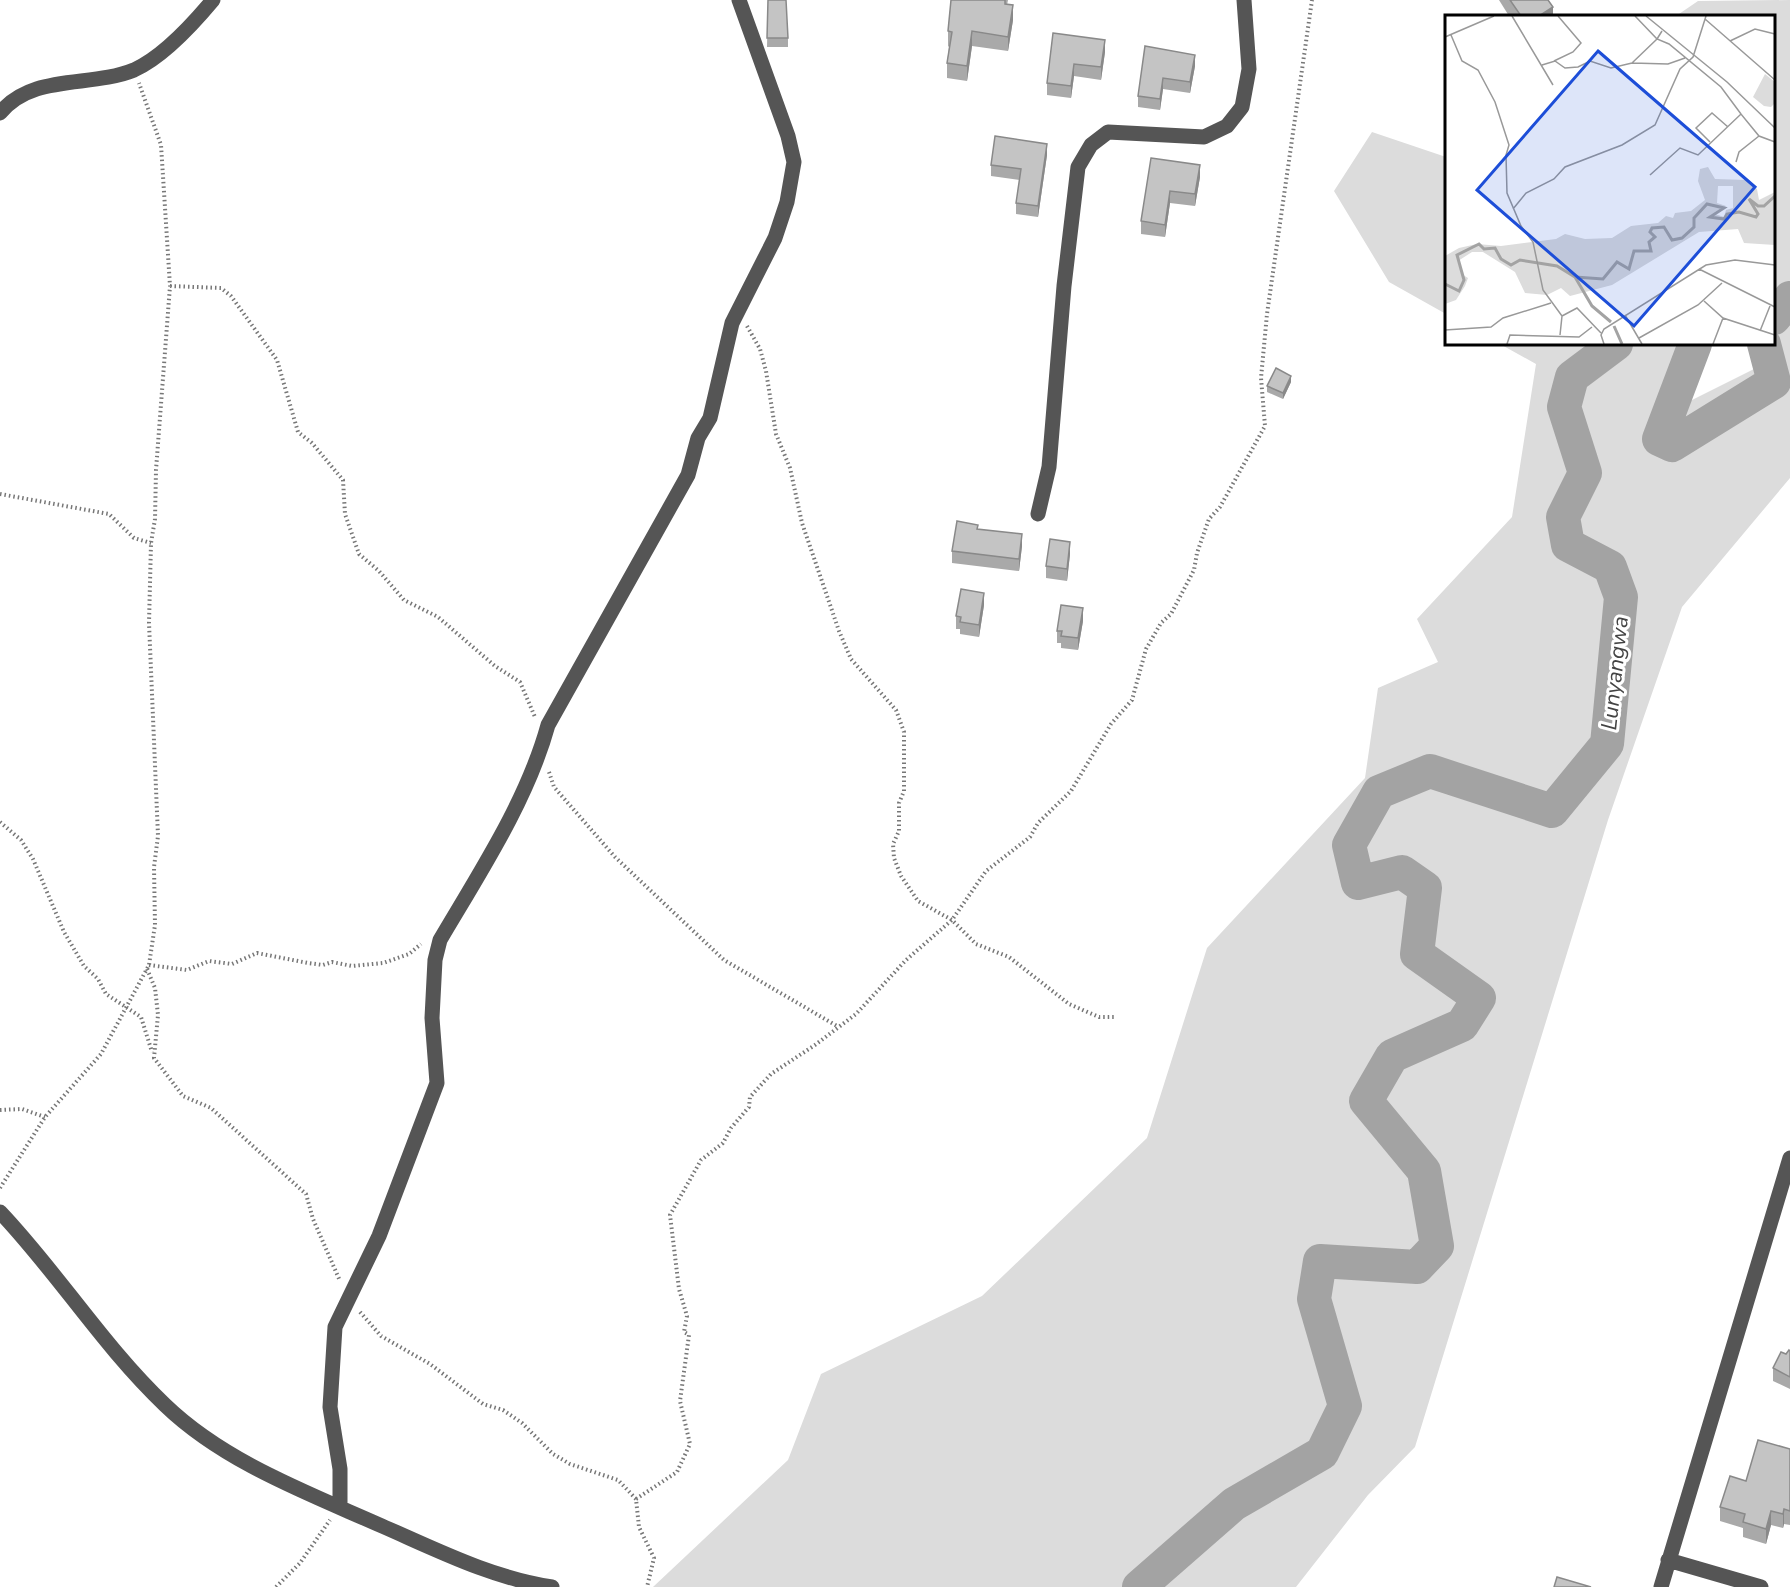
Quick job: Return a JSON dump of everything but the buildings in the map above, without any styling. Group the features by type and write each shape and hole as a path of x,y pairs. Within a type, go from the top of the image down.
{"street":[{"path":"0,113 27,91 134,70 185,34 213,0"},
{"path":"340,1507 340,1469 331,1427 329,1391 335,1327 380,1236 437,1083 432,1018 435,960 440,940 519,799 539,757 548,725 688,476 699,438 710,418 732,323 775,238 787,202 794,162 788,136 739,0"},
{"path":"1038,514 1049,467 1064,286 1078,167 1091,145 1108,132 1204,137 1227,126 1242,108 1249,69 1244,0"},
{"path":"1661,1587 1790,1158"},
{"path":"0,1212 122,1360 166,1406 208,1438 260,1470 487,1571 552,1587"},
{"path":"1668,1560 1761,1587"}],"path":[{"path":"636,1499 677,1472 690,1444 680,1401 689,1335 684,1332 687,1316 679,1289 670,1215 701,1160 723,1143 731,1128 749,1107 750,1097 771,1074 856,1014 906,960 952,920 986,871 1030,837 1038,823 1071,791 1111,724 1132,700 1146,649 1161,623 1171,614 1194,570 1197,553 1209,519 1220,507 1265,426 1261,378 1267,314 1312,0"},
{"path":"0,1188 45,1118 102,1054 148,967 154,925 154,867 158,836 149,623 151,543 155,519 156,471 170,286 161,145 134,70"},
{"path":"170,286 221,288 231,296 277,360 298,432 312,443 343,480 345,514 359,554 379,571 404,600 438,617 495,666 520,682 544,740"},
{"path":"740,306 760,349 766,371 776,434 790,468 802,523 839,631 851,658 896,710 904,732 904,791 899,803 899,831 893,844 894,858 901,876 918,901 952,920 976,944 1009,957 1069,1004 1099,1017 1116,1017"},
{"path":"0,494 109,514 134,538 151,543"},
{"path":"539,757 547,767 554,787 615,857 724,960 837,1026"},
{"path":"0,822 21,840 33,859 64,932 84,966 98,979 106,994 141,1017 154,1058 183,1096 211,1108 306,1194 313,1219 348,1298 381,1335 430,1364 483,1404 503,1410 522,1422 553,1454 570,1464 618,1480 636,1499 639,1527 654,1558 647,1587"},
{"path":"148,967 187,970 209,962 232,964 257,953 315,964 332,962 352,966 382,963 409,954 426,940 440,940"},
{"path":"148,967 155,988 158,1015 154,1058"},
{"path":"0,1110 22,1109 45,1118"},
{"path":"276,1587 300,1563 340,1507"}],"shaded area":[{"path":"1790,0 1790,478 1682,607 1608,820 1415,1447 1368,1495 1296,1587 653,1587 788,1460 821,1374 982,1296 1147,1138 1207,948 1365,778 1378,688 1438,662 1417,619 1512,517 1536,364 1502,345 1706,345 1682,405 1760,366 1750,345 1775,345 1775,15 1677,15 1698,1"},
{"path":"1372,132 1445,157 1445,313 1389,282 1334,191"}],"waterway":[{"name":"Lunyangwa","path":"1775,317 1790,298"},
{"name":"Lunyangwa","path":"1139,1587 1234,1504 1322,1453 1345,1406 1314,1299 1320,1261 1417,1267 1437,1246 1424,1171 1366,1101 1392,1056 1462,1025 1479,998 1417,954 1425,888 1402,872 1358,883 1349,845 1379,792 1430,771 1552,811 1607,744 1621,597 1610,567 1568,545 1563,517 1585,473 1564,407 1572,377 1615,345"},
{"name":"Lunyangwa","path":"1695,345 1659,439 1672,445 1774,382 1764,345"}]}
